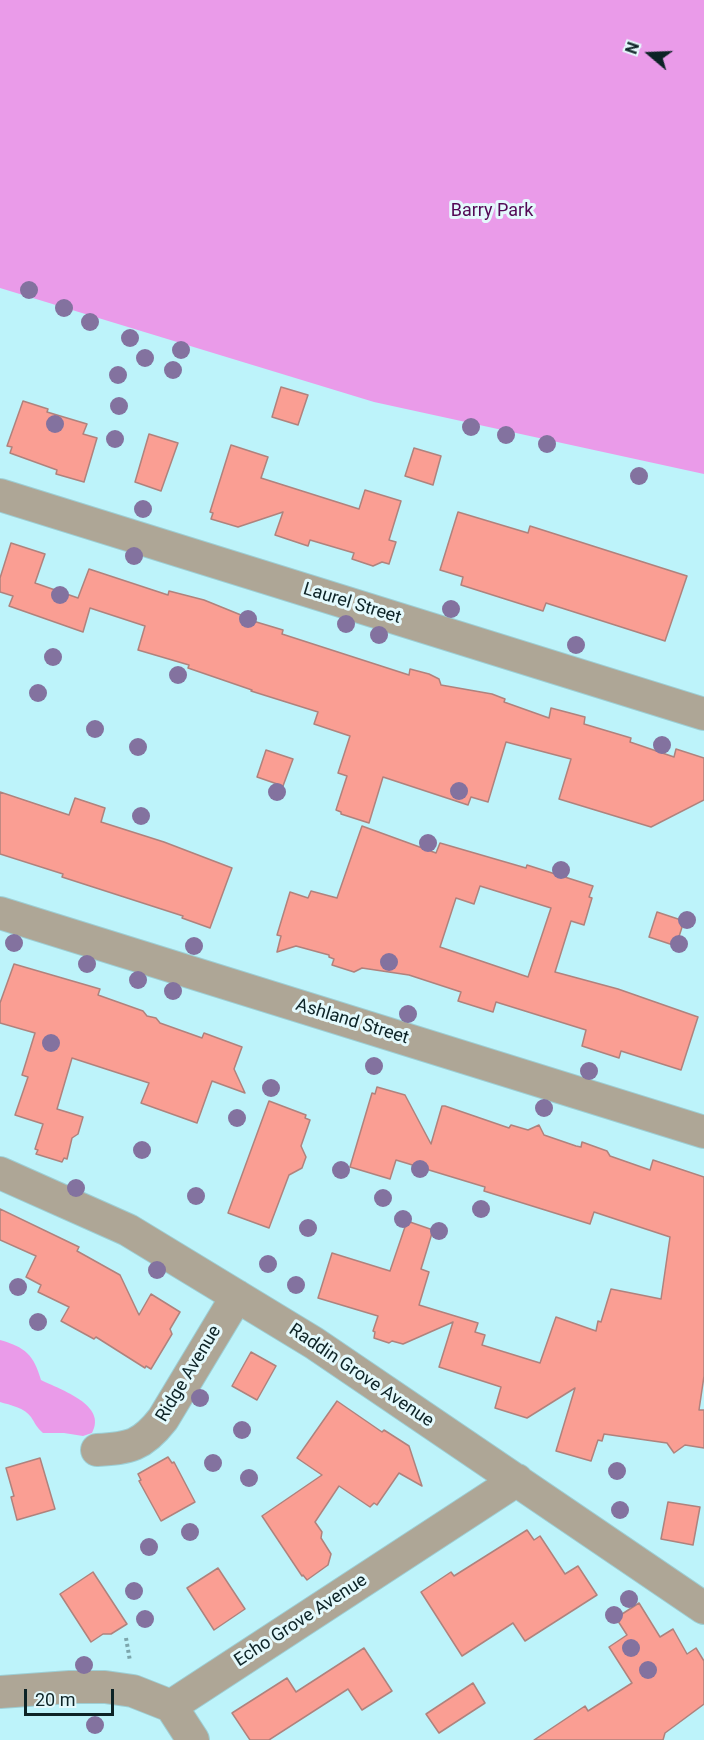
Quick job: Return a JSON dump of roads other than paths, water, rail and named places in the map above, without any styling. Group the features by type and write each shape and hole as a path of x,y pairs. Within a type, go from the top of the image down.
{"street":[{"name":"Laurel Street","path":"0,495 704,714"},
{"name":"Ashland Street","path":"0,913 704,1132"},
{"name":"Raddin Grove Avenue","path":"0,1173 128,1230 328,1352 704,1608"},
{"name":"Ridge Avenue","path":"97,1450 124,1448 150,1436 163,1419 237,1296"},
{"name":"Echo Grove Avenue","path":"171,1706 517,1480"},
{"path":"0,1692 35,1688 105,1686 133,1691 171,1706 193,1740"}],"park label":[{"name":"Barry Park","path":"492,211"}]}
